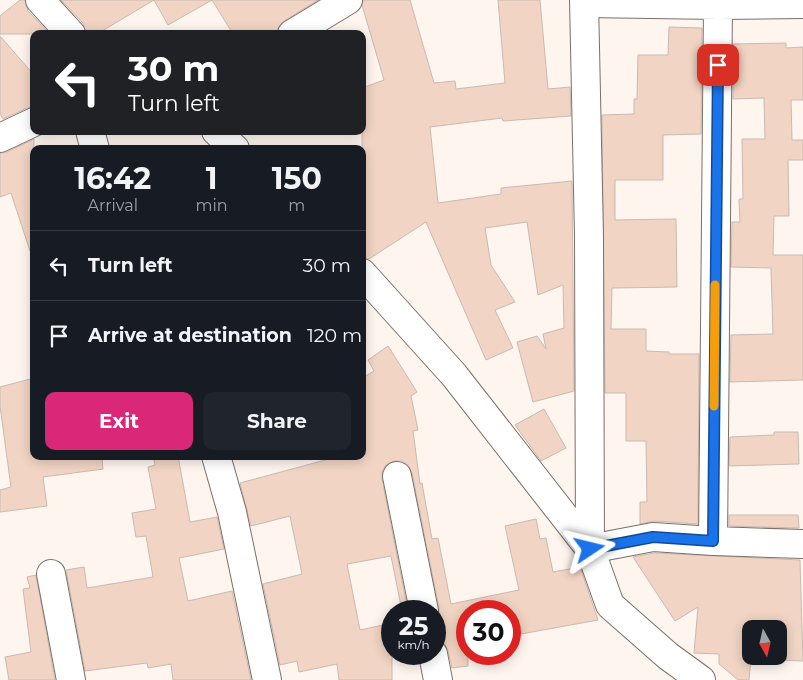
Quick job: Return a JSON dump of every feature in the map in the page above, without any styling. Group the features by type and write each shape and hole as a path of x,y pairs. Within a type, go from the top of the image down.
{"street":[{"path":"40,0 67,30"},
{"path":"299,30 348,0"},
{"path":"590,549 589,246 585,1 718,5 803,4"},
{"path":"713,541 718,5"},
{"path":"0,138 30,124"},
{"path":"220,135 231,145"},
{"path":"366,277 454,375 590,549 610,605 668,656 701,680"},
{"path":"217,460 232,512 267,680"},
{"path":"397,476 422,600"},
{"path":"590,549 653,537 803,544"},
{"path":"51,574 71,680"},
{"path":"435,665 438,680"}],"building":[{"path":"20,0 25,0 28,11 46,30 30,30 30,34 0,34 0,16"},
{"path":"61,0 154,0 104,30 85,30 83,23"},
{"path":"154,0 212,0 168,25"},
{"path":"212,0 318,0 284,21 278,30 231,30"},
{"path":"364,0 410,0 434,83 455,81 456,89 505,83 498,0 540,0 548,89 570,87 571,116 503,121 502,118 430,127 438,203 501,194 501,188 572,181 574,391 533,402 517,342 537,336 546,349 543,334 564,328 563,285 538,295 527,222 485,228 491,265 515,302 495,310 513,348 486,360 426,222 369,259 366,259 366,145 362,145 362,135 366,135 366,87 384,80 362,5"},
{"path":"669,27 702,28 701,134 663,135 663,180 615,180 615,220 676,219 677,287 612,288 611,329 646,329 646,351 669,352 669,354 699,354 698,524 654,521 640,524 640,502 647,502 646,441 626,441 626,393 605,393 602,115 634,114 634,99 637,99 638,55 668,55"},
{"path":"0,36 30,70 30,108 3,119 0,114"},
{"path":"786,43 786,48 803,47 803,100 791,100 792,140 803,140 803,160 788,160 789,216 774,216 773,255 803,255 803,380 730,382 731,335 773,334 771,268 731,267 732,222 740,222 739,199 743,199 742,139 765,139 764,98 733,99 733,44"},
{"path":"34,139 34,145 30,145 30,251 11,193 0,197 0,153 7,152"},
{"path":"388,346 417,392 411,396 418,430 413,431 420,484 422,483 432,539 438,538 451,604 456,603 456,665 468,666 452,668 446,646 446,600 437,600 412,473 408,465 402,461 394,461 386,465 382,471 382,479 406,600 400,600 391,556 347,564 360,630 381,625 381,665 392,665 392,680 339,680 337,664 299,672 297,661 280,665 263,584 302,574 290,516 251,526 240,483 325,460 366,460 366,376 374,371 368,360"},
{"path":"30,379 30,460 102,460 103,469 43,477 47,506 0,512 0,490 11,487 0,406 0,387"},
{"path":"544,409 566,448 541,461 515,425"},
{"path":"774,432 798,432 799,464 729,466 730,437 774,435"},
{"path":"154,460 179,460 190,522 217,517 224,549 179,558 188,601 232,591 251,680 173,680 171,664 148,668 147,663 85,671 66,570 84,567 87,588 153,577 146,536 136,537 132,513 156,509 148,467 155,465"},
{"path":"729,515 798,515 799,528 729,526"},
{"path":"536,519 540,539 546,538 553,572 580,567 598,620 521,634 521,600 470,600 519,590 505,526"},
{"path":"654,553 800,560 803,661 788,660 788,620 742,620 742,665 750,665 749,680 738,680 719,664 719,654 694,653 698,607 675,621 633,557"},
{"path":"36,575 55,680 9,680 5,657 31,652 23,589 30,588 27,577"}],"slow traffic":[{"path":"714,406 715,285"}],"route":[{"path":"590,549 653,537 713,541 718,65"}]}
